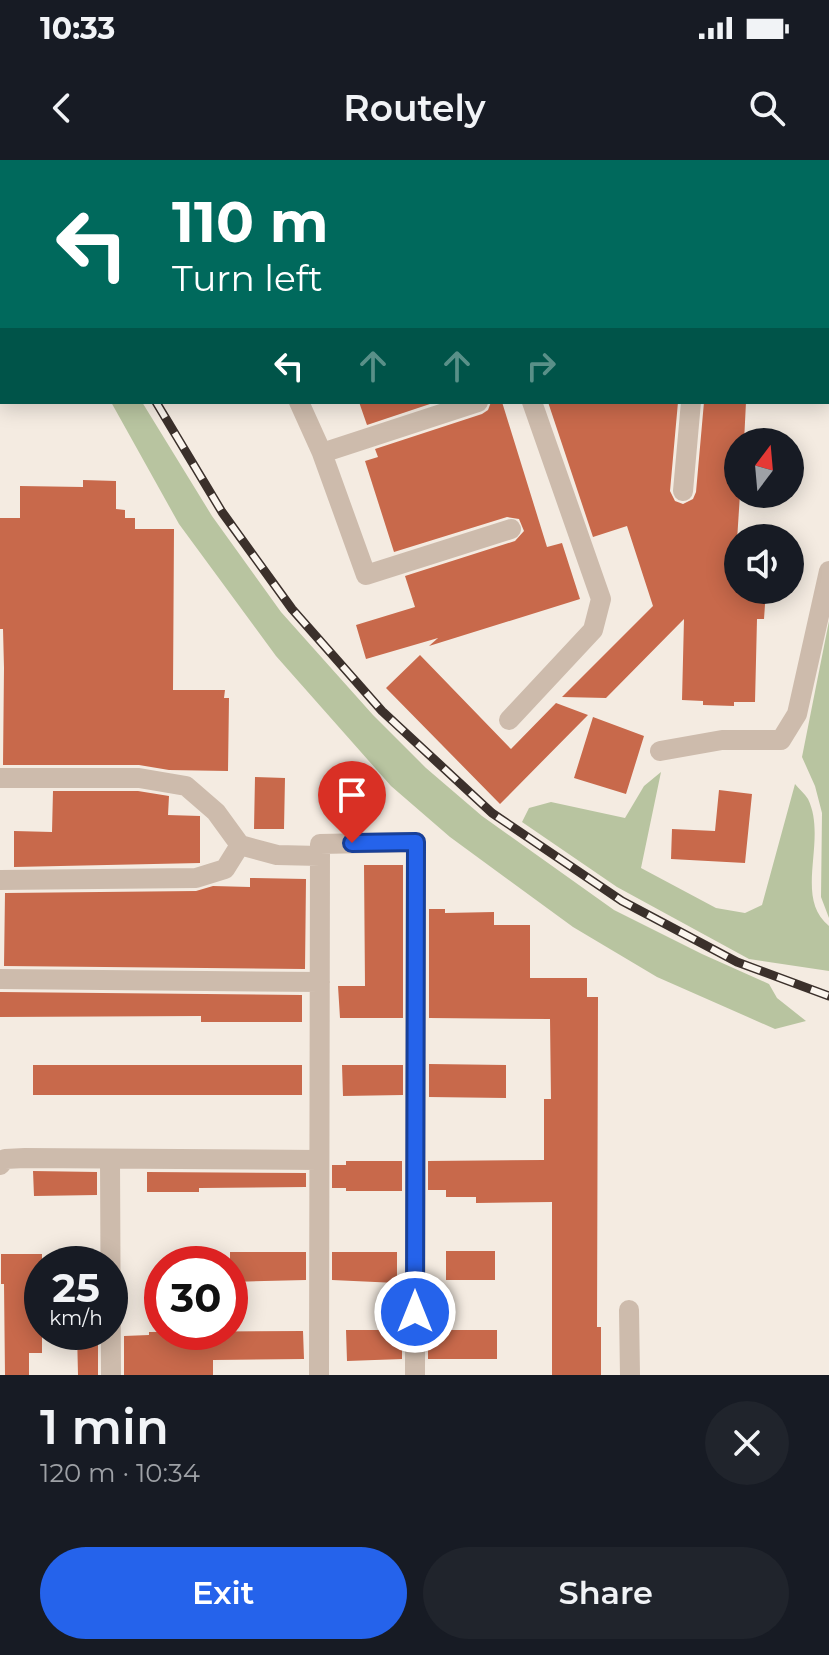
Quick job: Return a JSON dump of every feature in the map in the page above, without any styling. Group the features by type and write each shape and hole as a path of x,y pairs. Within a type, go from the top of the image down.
{"street":[{"path":"300,404 322,453 366,575 511,529"},
{"path":"322,453 472,404"},
{"path":"509,720 593,630 601,599 533,404"},
{"path":"683,491 691,404"},
{"path":"660,751 722,740 781,740 797,714 829,571"},
{"path":"0,778 139,778 186,786 216,812 240,845 277,855 320,856"},
{"path":"319,1375 320,844 416,842 415,1375"},
{"path":"0,880 196,878 225,869 240,845"},
{"path":"0,979 320,982"},
{"path":"0,1165 5,1159 25,1158 319,1160"},
{"path":"110,1160 111,1375"},
{"path":"629,1310 630,1375"}],"green space":[{"path":"112,404 143,404 212,516 281,612 373,715 426,768 482,816 614,910 769,984 777,998 806,1021 775,1029 657,977 573,927 450,837 391,786 276,656 179,524"},
{"path":"829,621 829,918 821,897 822,813 815,786 802,757"},
{"path":"661,772 641,868 716,908 745,913 762,905 795,784 805,795 813,815 815,832 813,900 829,926 829,971 749,959 617,887 522,822 529,808 551,802 625,818 644,786"}],"building":[{"path":"360,404 430,404 367,425"},
{"path":"490,404 503,404 547,547 562,543 580,599 429,646 438,638 366,659 356,625 415,607 405,576 515,541 524,531 519,519 507,517 394,552 365,461 378,457 375,449 488,410"},
{"path":"549,404 678,404 670,491 675,501 683,504 693,499 696,492 704,404 746,404 745,428 724,428 724,508 739,508 738,524 724,524 724,604 765,604 764,619 757,619 755,702 734,702 734,706 703,705 703,701 682,700 684,619 606,698 562,697 653,606 627,526 593,537"},
{"path":"83,480 116,481 116,509 125,510 125,518 135,518 135,529 174,529 173,690 225,690 224,698 229,698 228,771 169,770 139,765 3,765 0,518 20,518 20,486 83,487"},
{"path":"420,655 511,749 556,703 588,715 500,804 386,688"},
{"path":"593,717 644,736 626,794 574,778"},
{"path":"255,777 285,778 284,829 254,829"},
{"path":"719,790 752,794 745,863 671,859 672,829 715,831"},
{"path":"53,791 138,791 169,796 168,815 200,816 200,863 14,867 14,831 52,832"},
{"path":"364,865 403,865 403,1018 340,1018 338,986 365,986"},
{"path":"250,878 306,879 305,969 4,966 5,893 196,891 213,886 250,887"},
{"path":"429,909 445,909 445,913 494,912 494,925 530,925 530,978 587,978 587,997 598,997 597,1327 601,1327 601,1375 552,1375 552,1202 476,1203 476,1197 446,1197 446,1190 428,1190 428,1161 544,1160 544,1099 551,1099 550,1019 429,1018"},
{"path":"0,992 302,995 302,1022 201,1022 201,1016 0,1017"},
{"path":"429,1064 506,1065 506,1098 429,1097"},
{"path":"33,1065 302,1065 302,1095 33,1095"},
{"path":"342,1065 403,1065 403,1095 343,1096"},
{"path":"346,1161 402,1161 402,1191 332,1188 332,1165 346,1165"},
{"path":"33,1171 97,1172 97,1195 34,1196"},
{"path":"147,1172 306,1173 306,1187 147,1192"},
{"path":"446,1251 495,1251 495,1280 446,1280"},
{"path":"248,1252 306,1252 306,1280 248,1282"},
{"path":"332,1252 397,1252 397,1283 332,1280"},
{"path":"1,1254 24,1254 24,1350 42,1350 42,1353 29,1353 29,1375 5,1375 4,1284 1,1284"},
{"path":"346,1330 402,1330 402,1359 347,1361"},
{"path":"428,1330 497,1330 497,1359 428,1359"},
{"path":"248,1331 303,1331 304,1359 213,1360 213,1375 124,1375 124,1350 128,1350 128,1336 144,1335 144,1350 248,1350"},
{"path":"77,1350 98,1350 98,1375 78,1375"}],"railway":[{"path":"157,404 222,512 292,609 382,711 492,813 622,901 737,962 829,996"}],"route":[{"path":"352,843 416,842 415,1312"}]}
